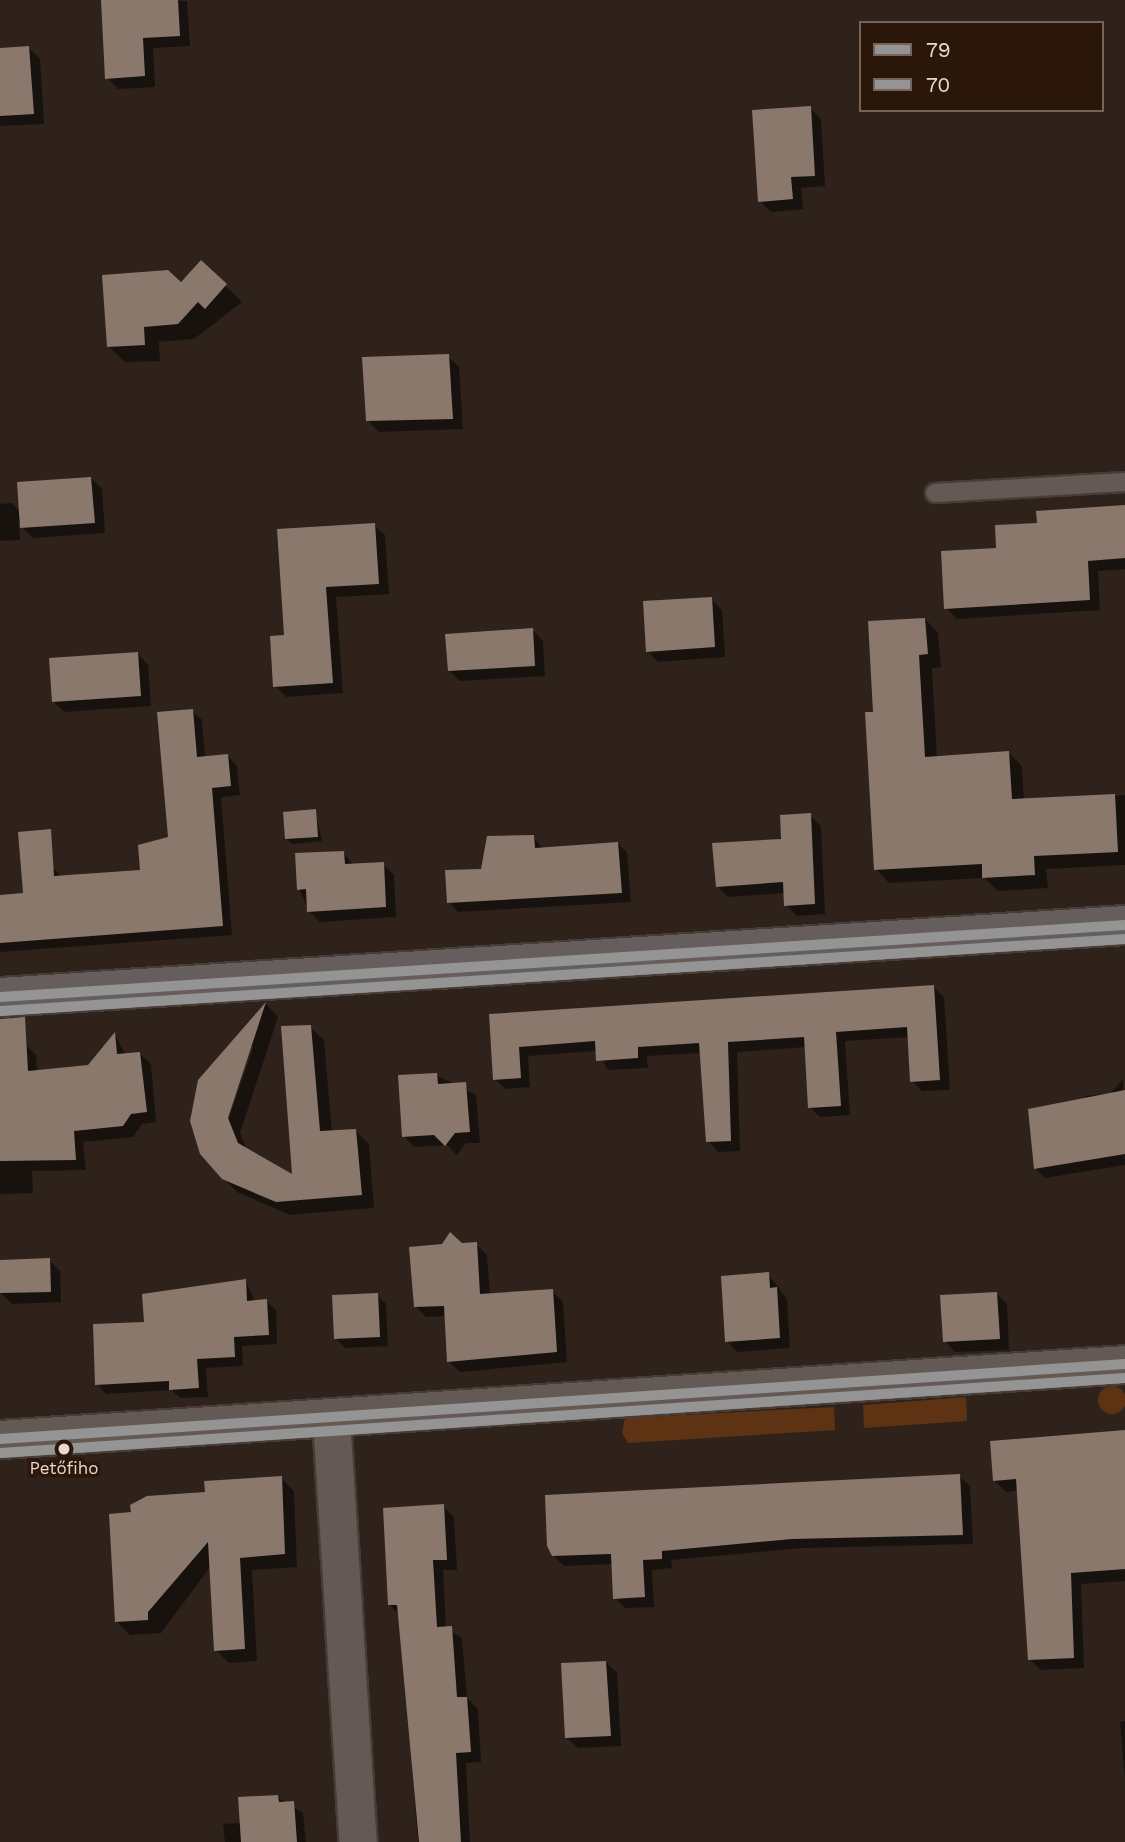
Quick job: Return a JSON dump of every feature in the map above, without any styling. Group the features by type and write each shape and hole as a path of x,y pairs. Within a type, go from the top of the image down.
{"street":[{"path":"0,997 1125,925"},
{"path":"0,1439 1125,1364"},
{"path":"331,1418 358,1842"}],"lane":[{"path":"935,493 1125,482"}],"shaded area":[{"path":"1112,1386 1122,1390 1126,1400 1122,1410 1112,1414 1102,1410 1098,1400 1102,1390"},
{"path":"966,1397 967,1421 864,1428 863,1405"},
{"path":"834,1407 835,1430 628,1443 622,1433 625,1418"}],"building":[{"path":"101,0 178,0 180,36 143,38 145,76 105,79"},
{"path":"29,46 34,114 0,116 0,48"},
{"path":"811,106 815,176 791,177 793,199 758,202 752,110"},
{"path":"201,260 227,284 205,309 198,302 178,324 144,327 145,345 107,347 102,275 168,270 181,282"},
{"path":"449,354 453,419 366,421 362,357"},
{"path":"91,477 95,523 20,528 17,482"},
{"path":"1125,505 1125,558 1088,561 1090,600 944,609 941,551 996,548 995,525 1037,523 1036,511"},
{"path":"375,523 379,584 326,587 333,683 273,687 270,636 284,635 277,529"},
{"path":"712,597 715,647 646,652 643,601"},
{"path":"925,618 928,654 919,655 925,757 1009,751 1012,799 1115,794 1118,852 1034,856 1035,875 982,878 982,864 874,870 865,712 873,712 868,621"},
{"path":"533,628 535,666 448,671 445,634"},
{"path":"138,652 141,696 52,702 49,658"},
{"path":"193,709 197,757 228,754 231,786 212,788 223,926 0,943 0,895 23,893 18,832 51,829 54,876 140,870 138,845 168,837 157,712"},
{"path":"316,809 318,837 285,839 283,812"},
{"path":"811,813 815,904 784,906 783,882 716,887 712,843 781,839 780,815"},
{"path":"534,835 535,848 618,842 622,893 447,903 445,870 481,869 487,836"},
{"path":"344,851 345,864 384,862 386,907 307,912 306,889 297,890 295,853"},
{"path":"934,985 940,1080 910,1082 907,1027 836,1032 841,1106 808,1108 804,1037 728,1042 731,1141 706,1142 699,1043 638,1047 638,1058 596,1061 595,1041 519,1047 521,1078 493,1080 489,1014"},
{"path":"266,1002 228,1118 238,1143 292,1174 281,1026 311,1025 320,1131 356,1129 362,1195 276,1202 222,1179 200,1154 190,1121 198,1080"},
{"path":"25,1017 28,1071 88,1065 115,1032 117,1054 140,1052 147,1112 131,1114 123,1126 74,1131 76,1160 0,1161 0,1019"},
{"path":"437,1073 438,1084 466,1082 470,1132 455,1133 445,1146 434,1135 402,1137 398,1075"},
{"path":"1125,1090 1125,1154 1034,1169 1028,1109"},
{"path":"450,1232 462,1243 477,1242 480,1294 553,1289 557,1352 447,1362 444,1306 414,1307 409,1247 442,1244"},
{"path":"50,1258 51,1292 0,1293 0,1260"},
{"path":"769,1272 770,1288 777,1287 780,1338 725,1342 721,1276"},
{"path":"246,1279 247,1301 267,1299 269,1335 234,1337 235,1357 197,1359 199,1388 169,1390 169,1381 95,1385 93,1324 144,1322 142,1294"},
{"path":"997,1292 1000,1339 943,1342 940,1295"},
{"path":"378,1293 380,1337 334,1339 332,1295"},
{"path":"1125,1430 1125,1569 1071,1573 1074,1658 1028,1660 1016,1479 993,1481 990,1441"},
{"path":"960,1474 963,1535 792,1539 662,1551 662,1559 643,1560 645,1597 613,1599 611,1554 552,1556 547,1546 545,1495"},
{"path":"282,1476 285,1554 240,1558 245,1649 214,1651 208,1542 148,1612 148,1620 115,1622 109,1514 131,1512 130,1505 147,1496 205,1492 204,1481"},
{"path":"444,1504 447,1560 433,1560 437,1627 452,1626 457,1697 467,1697 471,1752 456,1753 461,1842 419,1842 397,1605 388,1605 383,1508"},
{"path":"606,1661 611,1736 565,1738 561,1663"},
{"path":"278,1795 279,1802 294,1801 297,1842 241,1842 238,1797"}],"transit line":[{"name":"79","path":"0,997 1125,925"},
{"name":"70","path":"1,1011 1125,939"},
{"name":"79","path":"0,1439 1125,1364"},
{"name":"70","path":"1,1453 1125,1378"}],"place":[{"name":"Petőfiho","path":"64,1449"}]}
